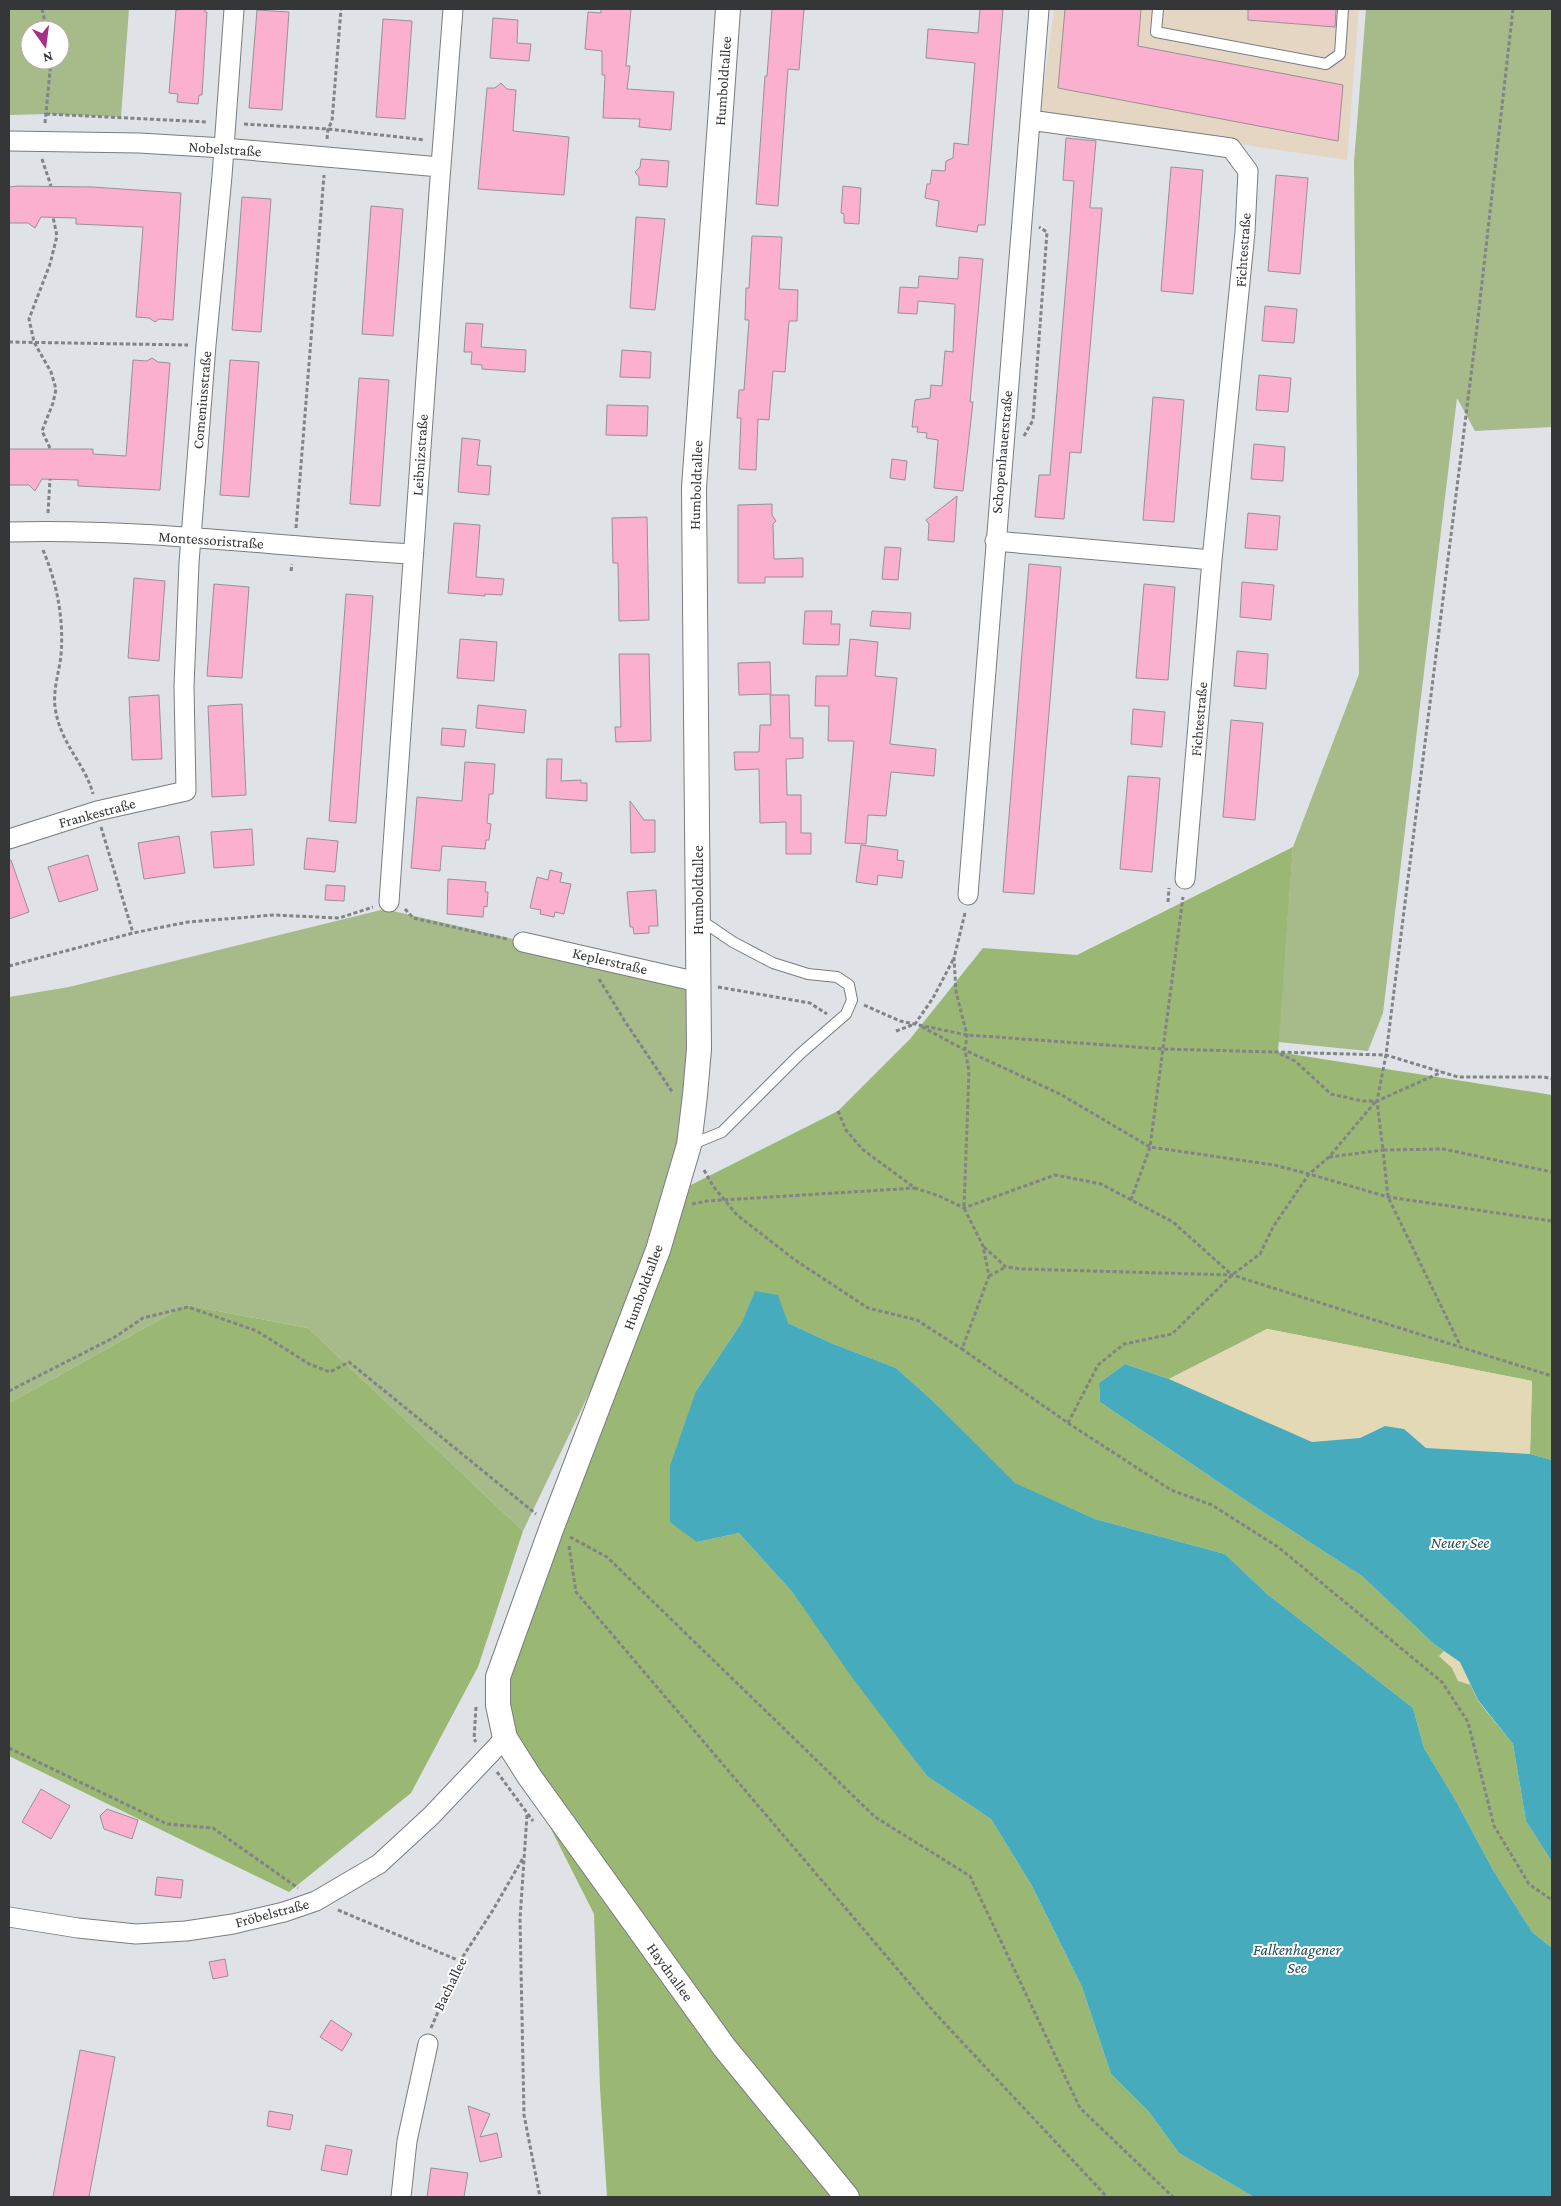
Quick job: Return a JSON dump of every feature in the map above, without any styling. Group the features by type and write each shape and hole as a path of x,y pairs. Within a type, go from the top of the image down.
{"street":[{"name":"Comeniusstraße","path":"186,791 184,686 192,537 234,9"},
{"name":"Leibnizstraße","path":"389,902 440,167 454,9"},
{"name":"Humboldtallee","path":"505,1738 498,1705 498,1677 552,1527 658,1250 689,1145 698,1049 694,488 728,9"},
{"name":"Schopenhauerstraße","path":"968,895 1039,9"},
{"name":"Fichtestraße","path":"1030,120 1231,148 1248,171 1241,280 1212,560 1185,879"},
{"name":"Nobelstraße","path":"9,141 138,143 224,148 440,167"},
{"name":"Montessoristraße","path":"9,532 50,531 192,537 413,554"},
{"path":"995,541 1212,560"},
{"name":"Frankestraße","path":"9,839 97,811 186,791"},
{"name":"Keplerstraße","path":"522,942 585,954 698,982"},
{"name":"Haydnallee","path":"505,1738 536,1785 724,2047 846,2197"},
{"name":"Fröbelstraße","path":"9,1917 78,1928 136,1934 178,1932 233,1924 284,1912 316,1901 378,1864 431,1816 505,1738"},
{"path":"401,2197 407,2141 428,2044"}],"lane":[{"path":"1158,9 1156,32 1326,64 1340,54 1343,9"},
{"path":"689,1145 722,1132 800,1054 846,1014 852,1000 849,985 837,977 808,974 772,963 733,942 698,919"}],"path":[{"path":"291,571 325,157 328,129 332,121 340,9"},
{"path":"1460,1346 1388,1197 1377,1100 1386,1055 1478,327 1513,9"},
{"path":"46,114 328,129 428,140"},
{"path":"50,448 42,431 53,403 56,389 52,372 34,342 28,319 50,264 57,236 53,217"},
{"path":"9,342 206,345"},
{"path":"46,557 60,608 62,626 60,658 54,692 55,708 66,744 90,785 133,933"},
{"path":"1131,1200 1150,1147 1185,879"},
{"path":"896,1031 916,1024 933,998 954,958 968,895"},
{"path":"9,966 133,933 188,922 274,915 339,918 389,902 403,908 413,918 522,942"},
{"path":"585,954 626,1024 672,1089 674,1098"},
{"path":"954,958 956,992 967,1035 965,1050 969,1071 964,1208 983,1246 989,1276 962,1349"},
{"path":"698,982 810,1003 837,1021"},
{"path":"852,1000 900,1021 967,1035 1163,1049 1386,1055 1458,1077 1544,1077 1552,1079"},
{"path":"916,1024 965,1050 1060,1094 1150,1147 1274,1165 1388,1197 1552,1221"},
{"path":"1278,1052 1295,1061 1331,1094 1362,1101 1377,1100 1442,1072"},
{"path":"1068,1423 1098,1364 1124,1344 1172,1334 1232,1275 1260,1254 1273,1227 1309,1174 1330,1157 1377,1100"},
{"path":"838,1111 846,1130 862,1149 915,1188 939,1196 964,1208 1055,1175 1101,1184 1173,1222 1232,1275"},
{"path":"689,1145 713,1186 737,1215 795,1260 868,1308 917,1320 1068,1423 1171,1490 1212,1505 1278,1547 1442,1682 1468,1722 1494,1826 1529,1884 1552,1900"},
{"path":"1330,1157 1383,1150 1443,1149 1552,1172"},
{"path":"689,1205 707,1201 915,1188"},
{"path":"983,1246 1006,1267"},
{"path":"989,1276 1006,1267 1232,1275 1552,1376"},
{"path":"9,1390 115,1337 143,1318 188,1307 256,1331 309,1364 330,1372 348,1362 552,1527"},
{"path":"1107,2197 934,2012 576,1592 567,1536 607,1557 875,1817 970,1876 1080,2108 1173,2197"},
{"path":"9,1748 167,1824 213,1828 316,1901 460,1961"},
{"name":"Bachallee","path":"428,2044 432,2022 460,1961 493,1910 524,1855 527,1814 536,1785"},
{"path":"524,1855 520,1919 524,2115 540,2197"}],"shaded area":[{"path":"1054,9 1359,9 1347,160 1040,115"}],"green space":[{"path":"9,9 129,9 121,117 46,114 9,115"},
{"path":"1366,9 1552,9 1552,427 1475,431 1457,398 1383,1013 1368,1051 1278,1042 1293,847 1359,674 1354,162"},
{"path":"1293,847 1278,1052 1552,1095 1552,1460 1530,1454 1532,1381 1267,1329 1169,1379 1125,1364 1099,1383 1100,1402 1362,1576 1434,1644 1460,1662 1478,1701 1513,1744 1526,1821 1552,1862 1552,1948 1532,1932 1493,1870 1456,1801 1424,1748 1413,1708 1267,1594 1225,1554 1095,1519 1014,1483 933,1401 896,1368 831,1343 788,1323 755,1292 742,1322 696,1391 697,1542 739,1533 793,1593 927,1776 991,1819 1032,1886 1082,1987 1111,2074 1149,2112 1179,2153 1254,2197 607,2197 600,2088 594,1914 505,1738 498,1705 675,1193 838,1111 910,1039 983,948 1077,955"},
{"path":"381,910 393,911 698,982 699,1049 658,1250 523,1531 308,1328 186,1305 9,1403 9,997 69,987"},
{"path":"186,1305 308,1328 523,1531 478,1667 411,1793 289,1892 9,1756 9,1403"}],"sand":[{"path":"1267,1329 1532,1381 1530,1454 1426,1448 1404,1429 1385,1426 1360,1438 1312,1442 1169,1379"},
{"path":"1444,1651 1460,1662 1471,1685 1458,1681 1452,1668 1439,1656"}],"water":[{"name":"Falkenhagener See","path":"755,1291 778,1295 788,1323 831,1343 896,1368 933,1401 1015,1483 1095,1519 1225,1554 1267,1594 1413,1708 1424,1748 1456,1801 1493,1870 1532,1932 1552,1948 1552,2197 1254,2197 1179,2153 1149,2112 1111,2074 1082,1987 1032,1886 991,1819 927,1776 851,1676 793,1593 739,1533 697,1542 670,1522 670,1466 696,1391 742,1322"},
{"name":"Neuer See","path":"1125,1364 1169,1379 1312,1442 1360,1438 1385,1426 1404,1429 1426,1448 1530,1454 1552,1460 1552,1862 1526,1821 1513,1744 1478,1700 1460,1662 1434,1644 1362,1576 1100,1402 1099,1383"}],"building":[{"path":"205,9 205,12 207,12 202,95 199,95 198,104 177,102 178,94 169,93 176,10"},
{"path":"601,9 631,9 626,66 630,66 627,89 674,92 671,130 639,127 640,119 603,118 605,75 602,75 602,51 585,49 588,12 601,13"},
{"path":"772,9 804,9 799,70 788,69 778,206 756,204"},
{"path":"980,9 1003,9 985,225 978,225 977,232 936,226 939,201 925,198 932,170 945,171 946,161 953,158 954,143 968,145 975,63 926,58 928,29 978,33"},
{"path":"1065,9 1141,9 1138,46 1343,85 1338,141 1058,88"},
{"path":"1248,9 1336,9 1335,27 1248,20"},
{"path":"257,10 289,12 282,110 249,108"},
{"path":"493,18 518,20 517,43 531,44 529,61 490,58"},
{"path":"383,19 412,21 405,119 376,117"},
{"path":"501,83 507,89 516,90 513,131 569,137 564,195 478,189 487,88 495,88"},
{"path":"1066,138 1096,141 1090,208 1102,208 1081,453 1070,452 1064,519 1035,517 1039,475 1050,475 1069,249 1074,181 1063,180"},
{"path":"641,159 669,161 667,187 639,185 639,177 635,172 640,167"},
{"path":"1171,167 1203,170 1193,294 1161,291"},
{"path":"1276,175 1308,178 1300,274 1268,271"},
{"path":"843,186 861,188 859,224 844,223 844,214 841,213"},
{"path":"9,187 92,187 181,193 173,320 159,319 155,322 149,318 136,317 143,227 76,224 76,218 41,217 35,228 28,223 9,223"},
{"path":"242,197 271,199 261,332 232,330"},
{"path":"371,206 403,209 393,336 362,334"},
{"path":"636,217 665,219 655,310 630,308"},
{"path":"752,236 782,237 779,289 798,290 797,321 789,321 785,372 773,371 769,420 758,419 756,470 739,469 741,418 737,418 739,390 744,390 749,320 745,320 746,288 749,288"},
{"path":"959,257 983,259 970,402 973,402 963,491 934,488 938,440 926,438 927,433 917,432 918,427 912,427 915,400 930,398 931,385 942,386 945,351 953,352 955,304 918,301 917,314 898,313 900,287 918,288 919,276 958,279"},
{"path":"1265,306 1297,309 1294,343 1262,341"},
{"path":"466,323 483,324 481,347 526,350 525,372 482,369 482,365 471,364 472,352 464,352"},
{"path":"622,350 651,352 650,378 620,377"},
{"path":"152,358 158,362 170,363 160,490 78,486 78,480 42,479 35,491 29,485 9,485 9,449 93,449 93,454 126,456 133,360 147,361"},
{"path":"230,360 259,362 249,497 220,495"},
{"path":"1259,375 1291,378 1288,412 1256,410"},
{"path":"359,378 389,380 380,506 350,504"},
{"path":"1153,397 1184,400 1174,522 1143,520"},
{"path":"607,405 648,406 647,436 606,435"},
{"path":"462,438 480,440 477,465 491,466 489,495 458,492"},
{"path":"1254,444 1285,447 1283,481 1251,479"},
{"path":"892,459 907,461 905,480 890,478"},
{"path":"957,496 954,542 928,540 929,524 926,520"},
{"path":"772,504 772,515 776,521 773,524 774,559 803,558 803,577 765,577 765,583 738,583 738,505"},
{"path":"1248,513 1280,516 1277,550 1245,548"},
{"path":"647,517 649,620 619,621 618,563 613,563 612,518"},
{"path":"454,523 480,525 476,577 504,579 502,595 485,594 485,596 448,593"},
{"path":"885,547 901,548 898,580 882,579"},
{"path":"1029,564 1061,567 1034,894 1003,892"},
{"path":"134,578 165,581 159,661 128,658"},
{"path":"1242,582 1274,585 1271,620 1240,617"},
{"path":"214,584 249,587 242,678 207,676"},
{"path":"1144,584 1175,587 1168,680 1136,678"},
{"path":"346,594 373,596 356,823 329,821"},
{"path":"805,611 832,611 831,624 840,624 839,645 803,644"},
{"path":"872,611 911,613 910,629 870,626"},
{"path":"460,639 497,642 494,681 457,678"},
{"path":"850,639 878,642 875,676 897,678 890,744 936,749 934,776 891,772 886,816 868,815 866,844 845,843 854,741 828,741 829,706 815,706 816,676 847,676"},
{"path":"1237,651 1268,654 1266,689 1234,686"},
{"path":"619,654 649,654 651,741 616,742 615,727 621,727"},
{"path":"770,662 771,694 739,695 738,663"},
{"path":"159,695 162,759 132,760 129,697"},
{"path":"770,695 789,695 790,738 803,738 803,758 786,759 787,795 801,795 801,833 811,833 811,854 786,854 786,822 760,823 759,769 735,770 734,752 759,752 760,725 771,725"},
{"path":"242,704 246,795 212,797 208,706"},
{"path":"478,705 526,710 524,733 476,728"},
{"path":"1133,709 1165,712 1162,747 1131,744"},
{"path":"1231,720 1263,723 1255,820 1223,817"},
{"path":"442,728 466,730 464,747 441,745"},
{"path":"547,759 562,759 561,781 581,780 581,783 587,783 587,801 546,798"},
{"path":"465,762 495,764 493,794 489,794 487,823 491,824 489,840 486,840 485,849 442,846 440,871 411,868 417,797 462,801"},
{"path":"1128,776 1160,778 1152,872 1120,869"},
{"path":"630,801 644,820 655,820 655,852 631,853"},
{"path":"252,829 254,865 214,868 211,832"},
{"path":"179,836 185,873 144,879 138,843"},
{"path":"307,838 338,841 335,872 304,869"},
{"path":"861,845 898,850 897,860 904,861 902,878 878,875 877,885 856,882"},
{"path":"88,855 98,890 59,902 48,867"},
{"path":"11,860 29,912 9,919 9,861"},
{"path":"550,870 562,873 560,882 571,884 564,914 555,912 554,917 540,914 541,910 530,908 537,877 548,880"},
{"path":"448,879 486,882 485,892 488,892 487,907 484,906 483,917 447,914"},
{"path":"326,885 345,886 344,901 325,900"},
{"path":"656,890 658,926 649,926 649,933 634,934 633,927 630,927 627,892"},
{"path":"41,1789 70,1806 51,1839 22,1822"},
{"path":"107,1809 138,1820 132,1839 104,1829 100,1816"},
{"path":"157,1877 183,1880 181,1898 155,1895"},
{"path":"225,1959 228,1976 213,1979 209,1962"},
{"path":"331,2020 352,2034 342,2051 320,2037"},
{"path":"80,2050 115,2057 89,2197 53,2197"},
{"path":"468,2106 490,2114 480,2137 497,2133 502,2157 480,2162"},
{"path":"269,2111 293,2115 290,2130 267,2126"},
{"path":"326,2145 352,2150 347,2175 321,2170"},
{"path":"431,2168 468,2173 464,2197 427,2197"}]}
